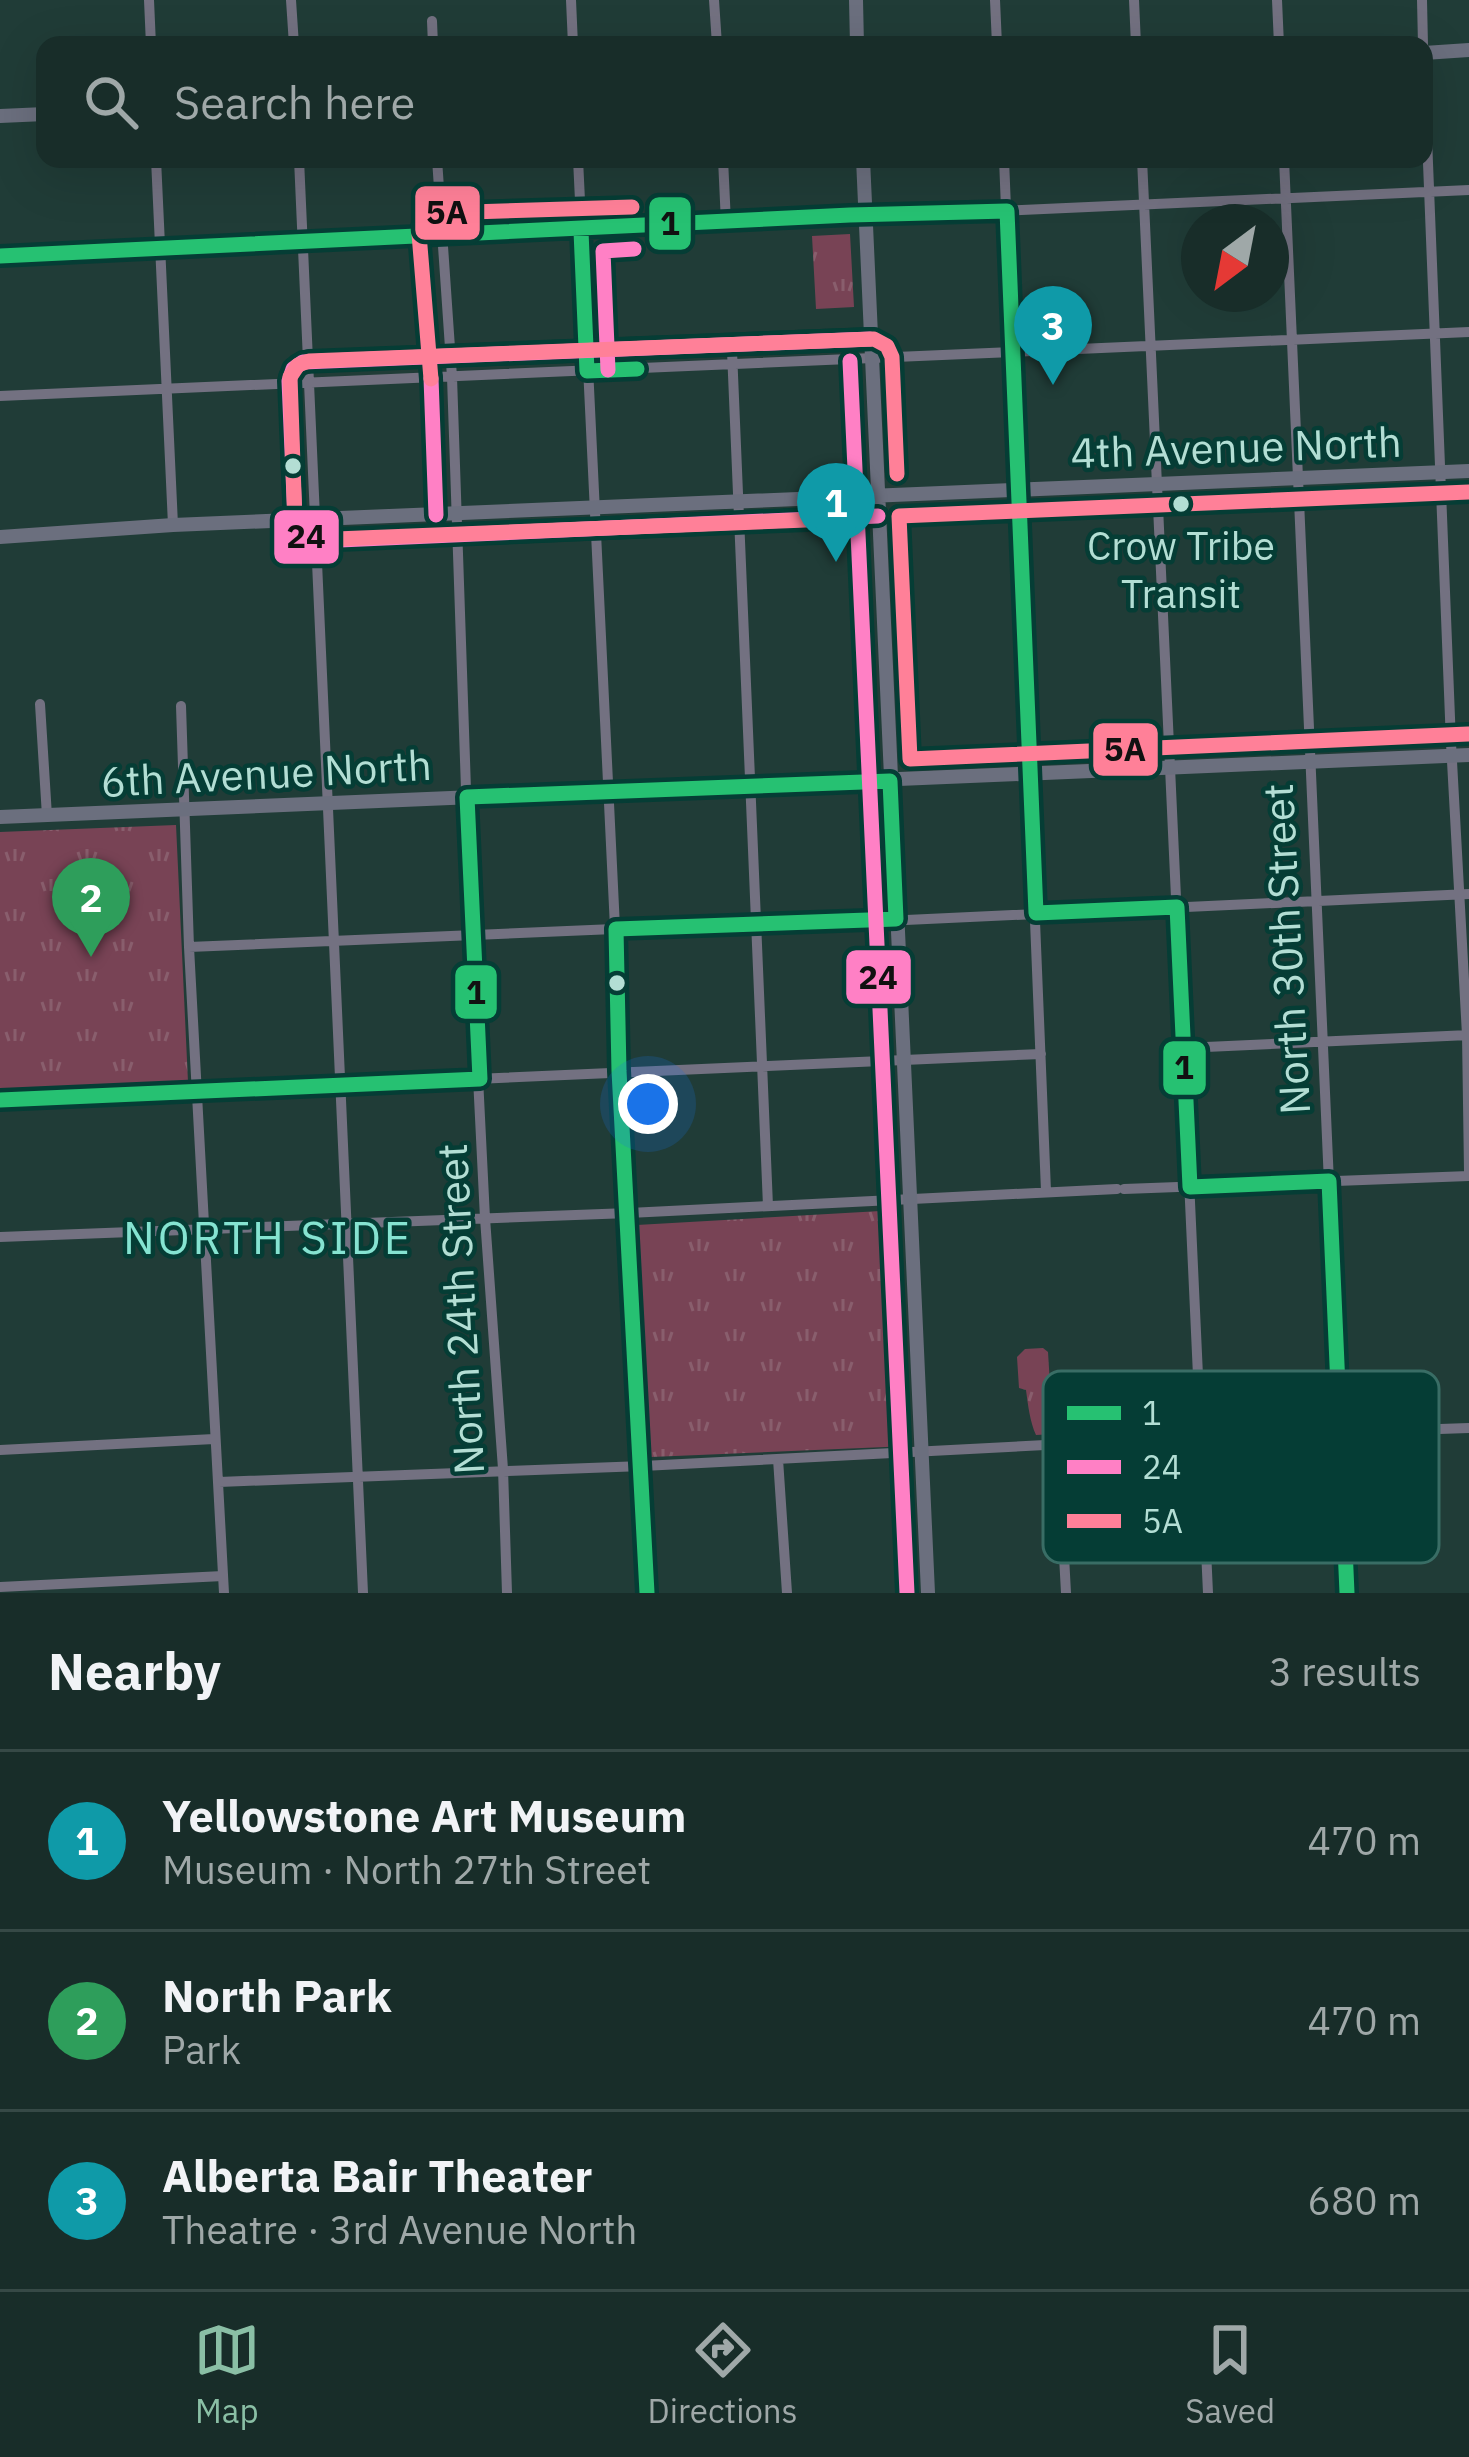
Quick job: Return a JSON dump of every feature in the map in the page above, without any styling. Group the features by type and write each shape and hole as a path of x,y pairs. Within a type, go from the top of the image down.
{"main road":[{"path":"856,0 857,36"},
{"path":"1433,49 1469,50"},
{"path":"0,116 36,114"},
{"path":"863,168 928,1593"},
{"name":"4th Avenue North","path":"0,537 173,525 1469,471"},
{"name":"6th Avenue North","path":"0,817 1469,755"}],"street":[{"path":"149,0 151,36"},
{"path":"292,0 294,36"},
{"path":"571,0 573,36"},
{"path":"714,0 716,36"},
{"path":"995,0 997,36"},
{"path":"1134,0 1136,36"},
{"path":"1277,0 1279,36"},
{"path":"1422,0 1423,36"},
{"path":"432,21 433,36"},
{"path":"157,168 173,525"},
{"path":"299,168 363,1593"},
{"name":"North 24th Street","path":"437,168 452,376 484,1218 507,1593"},
{"path":"578,168 647,1593"},
{"path":"724,168 727,223"},
{"path":"1005,168 1046,1191"},
{"path":"1142,168 1198,1371"},
{"name":"North 30th Street","path":"1284,168 1337,1371"},
{"path":"0,1237 1469,1173 1464,895 1451,756 1428,168"},
{"path":"0,256 1469,190"},
{"path":"0,396 1469,332"},
{"path":"732,351 768,1206"},
{"path":"40,704 47,816"},
{"path":"181,706 189,947 224,1593"},
{"path":"189,947 1464,895"},
{"path":"1184,1048 1468,1035"},
{"path":"0,1100 1041,1054"},
{"path":"1439,1429 1469,1428"},
{"path":"0,1450 214,1439"},
{"path":"219,1482 1043,1445"},
{"path":"778,1459 787,1593"},
{"path":"1064,1563 1066,1593"},
{"path":"1207,1563 1208,1593"},
{"name":"North 30th Street","path":"1346,1563 1347,1593"},
{"path":"0,1587 223,1576"}],"green space":[{"path":"850,234 854,307 816,309 812,236"},
{"path":"176,825 188,1082 0,1092 0,832"},
{"path":"898,1210 909,1446 651,1457 637,1225"},
{"path":"1025,1349 1048,1352 1049,1371 1043,1371 1043,1435 1036,1435 1026,1390 1019,1388 1017,1357"}],"transit line":[{"name":"5A","path":"431,379 419,234 426,218 439,213 632,207"},
{"name":"1","path":"0,256 1007,211 1036,913 1177,907 1190,1187 1329,1181 1337,1371"},
{"name":"1","path":"581,231 587,371 637,369"},
{"name":"24","path":"608,370 603,251 634,249"},
{"name":"24","path":"870,339 303,362 293,369 289,381 295,521 302,535 317,541 878,516"},
{"name":"5A","path":"857,518 311,540 300,534 295,523 290,377 298,365 309,361 874,339 887,346 892,357 897,474"},
{"name":"24","path":"850,361 907,1593"},
{"name":"24","path":"431,378 436,515"},
{"name":"5A","path":"1468,734 910,759 899,516 1469,492"},
{"name":"1","path":"0,1100 480,1079 467,797 890,781 896,919 616,929 619,1071 647,1593"},
{"name":"1","path":"1346,1563 1347,1593"}],"place":[{"name":"Alberta Bair Theater","path":"1053,385"},
{"name":"Crow Tribe Transit","path":"1181,504"},
{"name":"Yellowstone Art Museum","path":"836,562"},
{"name":"North Park","path":"91,957"}],"district":[{"name":"NORTH SIDE","path":"268,1237"}]}
